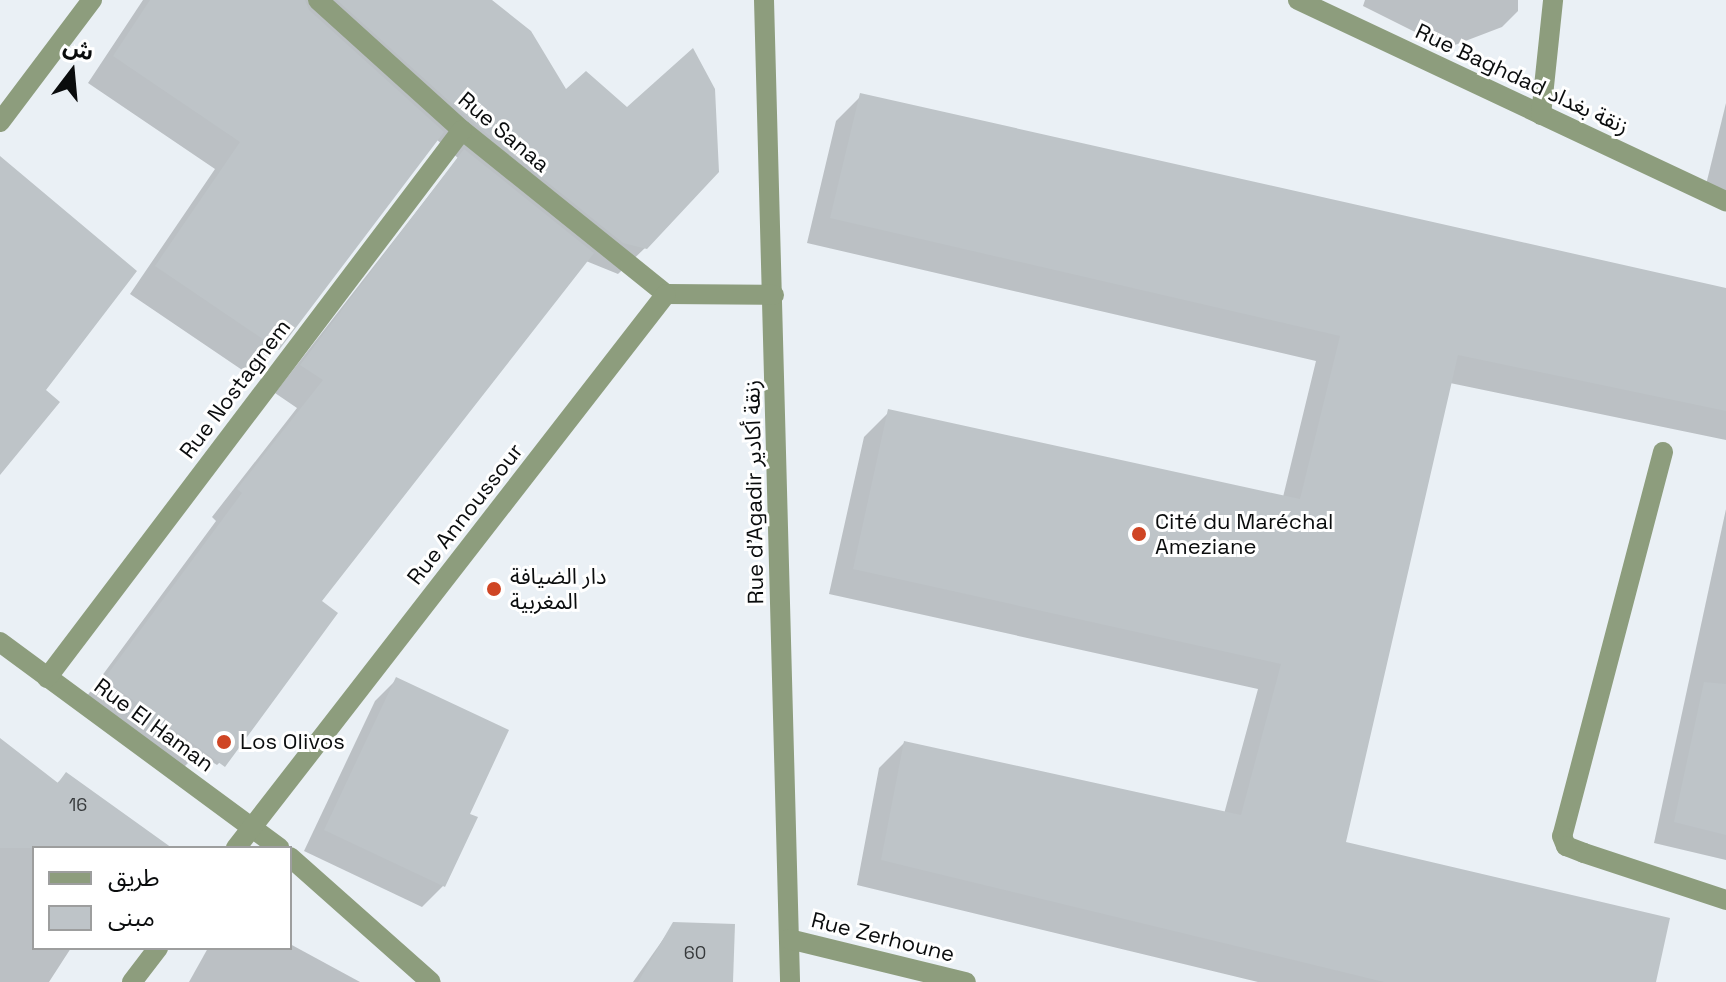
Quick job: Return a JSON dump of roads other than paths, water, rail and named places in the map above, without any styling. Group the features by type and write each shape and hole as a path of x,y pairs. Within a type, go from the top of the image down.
{"street":[{"path":"0,122 92,0"},
{"name":"Rue Sanaa","path":"318,0 462,130 666,294"},
{"name":"Rue d'Agadir زنقة أكادير","path":"764,0 790,982"},
{"name":"Rue Baghdad زنقة بغداد","path":"1298,0 1726,201"},
{"path":"1541,115 1553,0"},
{"name":"Rue Nostagnem","path":"47,678 462,130"},
{"path":"666,294 774,295"},
{"name":"Rue Annoussour","path":"237,846 666,294"},
{"path":"1663,452 1562,836 1566,846 1726,900"},
{"name":"Rue El Haman","path":"0,642 253,825 277,846"},
{"path":"292,859 431,982"},
{"name":"Rue Zerhoune","path":"789,939 966,982"},
{"path":"132,982 156,950"}],"place":[{"name":"Cité du Maréchal Ameziane","path":"1139,534"},
{"name":"دار الضيافة المغربية","path":"494,589"},
{"name":"Los Olivos","path":"224,742"}]}
